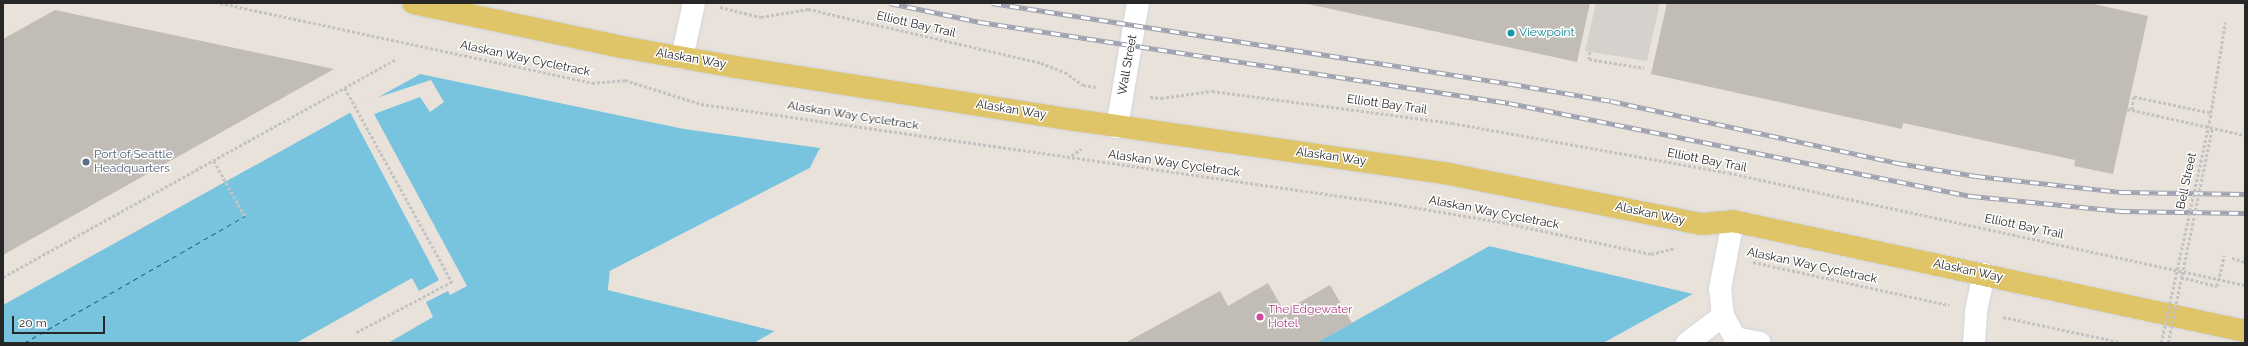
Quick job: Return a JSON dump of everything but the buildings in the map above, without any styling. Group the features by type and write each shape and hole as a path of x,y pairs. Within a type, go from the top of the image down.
{"main road":[{"name":"Alaskan Way","path":"413,3 682,58 1117,127 1449,174 1701,224 1733,220 2245,331"}],"street":[{"path":"682,58 694,3"},
{"name":"Wall Street","path":"1117,127 1138,3"},
{"path":"1733,220 1720,289 1723,316 1735,338 1760,343"},
{"path":"1974,343 1976,311 1984,274"},
{"path":"1687,343 1723,316"}],"path":[{"name":"Alaskan Way Cycletrack","path":"220,3 592,83 625,80 701,104 1389,203 1506,223 1651,254 1677,248"},
{"name":"Elliott Bay Trail","path":"718,7 761,17 808,9 1041,63 1065,72 1083,85"},
{"name":"Bell Street","path":"2161,343 2210,118 2225,22"},
{"path":"1590,52 1589,59 1644,68"},
{"path":"3,277 395,60"},
{"path":"345,88 452,282 356,333"},
{"name":"Elliott Bay Trail","path":"1161,98 1212,91 1452,123 1729,174 2245,285"},
{"path":"2132,110 2134,97 2210,113"},
{"path":"2127,109 2245,135"},
{"path":"2168,343 2212,128"},
{"path":"214,161 245,216"},
{"name":"Alaskan Way Cycletrack","path":"1726,256 2124,343"},
{"path":"2181,277 2217,286 2224,256"},
{"path":"2232,258 2245,262"}],"shaded area":[{"path":"1596,3 1660,3 1647,61 1585,51"}],"water":[{"path":"420,74 684,129 820,148 810,168 610,271 608,290 775,331 754,343 3,343 3,305"},
{"path":"1489,246 1693,294 1603,343 1316,343"}],"pier":[{"path":"417,73 420,74 376,98 431,80 444,102 430,112 420,97 374,114 467,286 450,295 448,291 426,302 433,317 388,343 296,343 412,278 419,291 439,280 350,112 3,305"},
{"path":"820,148 811,170 611,272 610,288 776,329 777,333 754,343 775,331 608,290 610,271 810,168"},
{"path":"1486,246 1489,246 1314,343 1315,341"},
{"path":"1693,294 1695,294 1603,343"}],"ferry route":[{"path":"24,343 245,216"}],"railway":[{"path":"890,3 980,22 1509,103 1972,196 2121,211 2245,213"},
{"path":"992,3 1512,84 1611,101 1898,163 1976,176 2122,192 2245,194"}],"place":[{"name":"Viewpoint","path":"1511,33"},
{"name":"Port of Seattle Headquarters","path":"86,162"},
{"name":"The Edgewater Hotel","path":"1260,317"}]}
